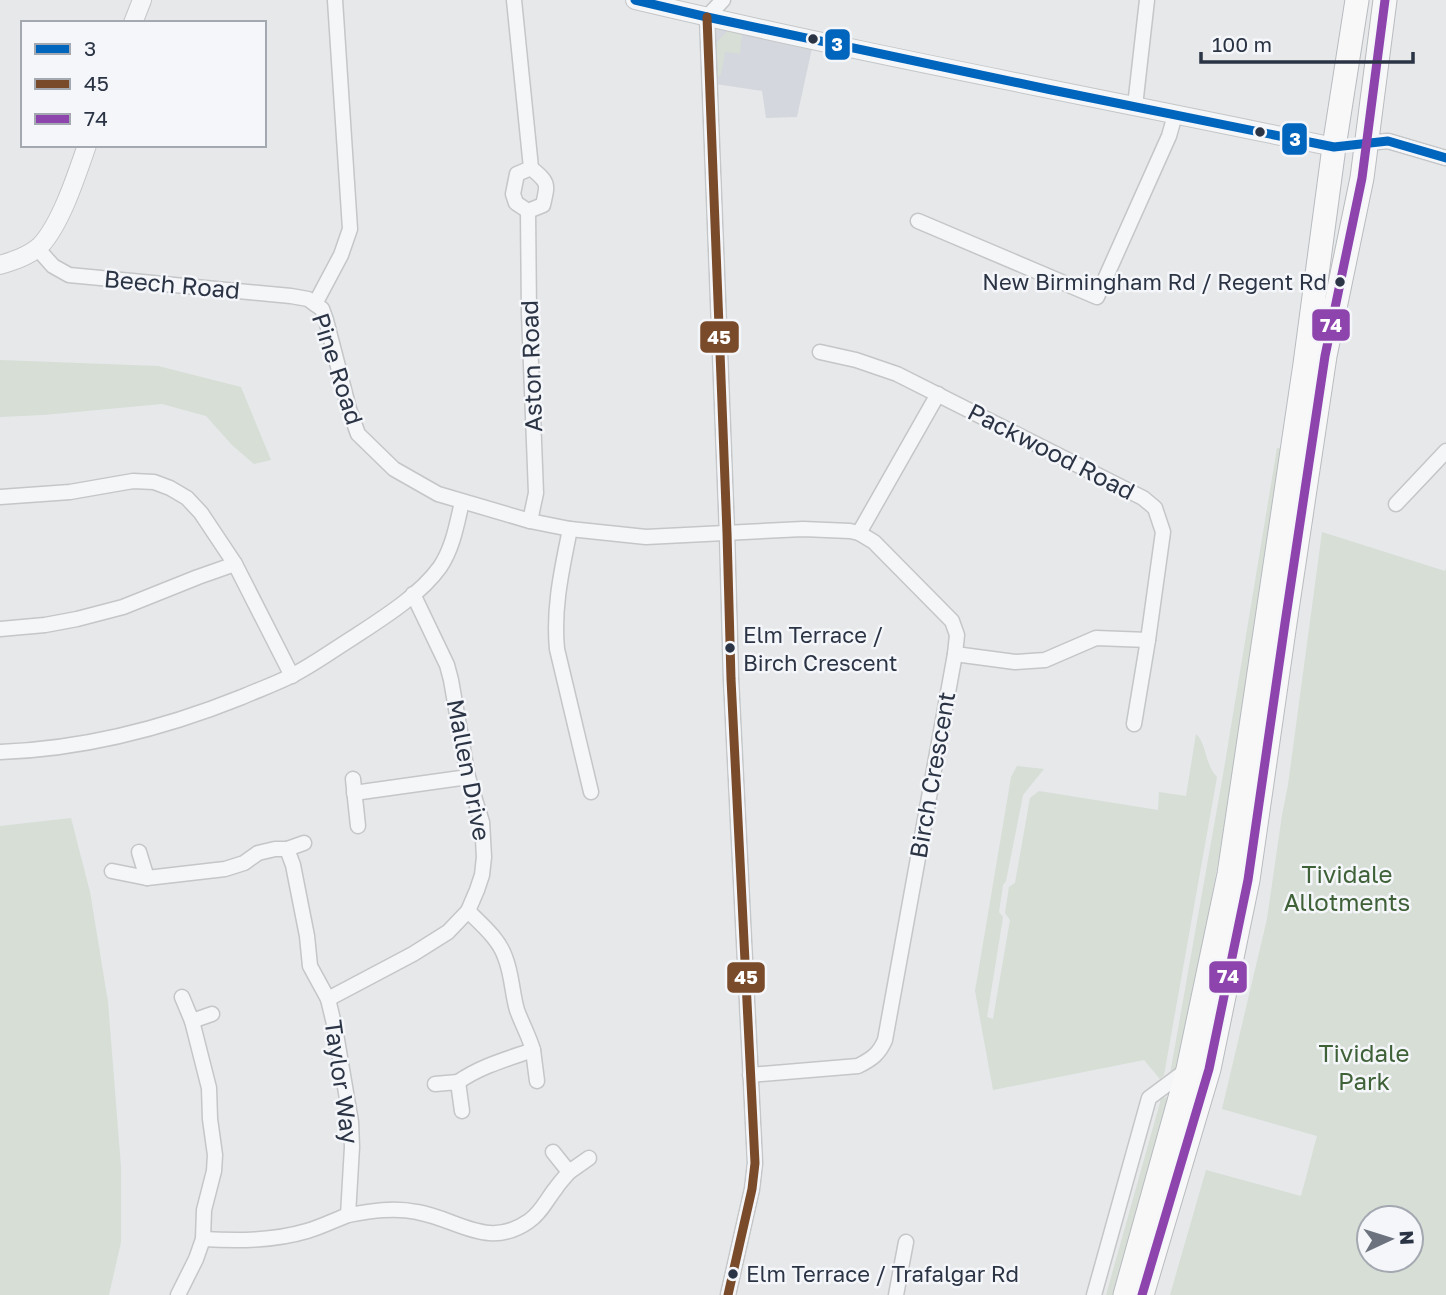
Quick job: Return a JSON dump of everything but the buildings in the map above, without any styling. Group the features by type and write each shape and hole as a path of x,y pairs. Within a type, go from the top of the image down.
{"highway":[{"path":"1125,1295 1188,1069 1229,874 1357,0"},
{"path":"1334,147 1355,123 1378,0"},
{"path":"1142,1295 1209,1069 1248,880 1325,356 1362,178 1385,0"},
{"path":"1334,147 1365,143"}],"street":[{"path":"134,21 142,0"},
{"name":"Pine Road","path":"335,0 350,229 341,255 315,304 322,309 326,320 358,434 394,469 438,494 530,521 570,529 646,537 727,533"},
{"path":"514,0 531,168 544,179 547,187 543,205 528,211"},
{"path":"635,0 1334,147"},
{"path":"723,0 707,17 731,679 755,1163 752,1189 728,1295"},
{"path":"1135,106 1147,0"},
{"path":"919,221 1097,297 1169,136 1175,115"},
{"path":"1365,143 1388,141 1446,158"},
{"path":"0,265 15,261 44,241 59,216 86,147"},
{"name":"Aston Road","path":"530,521 536,493 528,211 516,203 513,194 517,174 531,168"},
{"name":"Beech Road","path":"37,248 53,266 69,275 291,296 308,299 315,304"},
{"name":"Packwood Road","path":"820,352 856,360 897,374 1143,498 1155,508 1163,532 1149,640 1134,724"},
{"name":"Packwood Road","path":"859,533 938,394"},
{"path":"1396,504 1446,451"},
{"path":"0,497 70,492 133,481 154,482 187,498 201,513 235,564 292,676"},
{"path":"0,752 46,748 129,734 198,714 292,676 384,618 427,582 441,565 455,531 462,502"},
{"path":"570,529 554,626 591,792"},
{"path":"727,533 803,529 859,533"},
{"name":"Birch Crescent","path":"750,1076 858,1066 880,1052 885,1040 957,635 952,621 874,542 859,533"},
{"path":"0,629 77,620 123,607 235,564"},
{"name":"Mallen Drive","path":"328,999 413,954 448,932 468,911 482,875 482,822 468,777 447,665 413,594"},
{"path":"955,654 1015,662 1045,660 1096,638 1149,640"},
{"path":"358,826 353,786 468,777"},
{"path":"111,871 147,878 225,869 244,863 258,853 304,844"},
{"name":"Taylor Way","path":"287,849 293,865 310,966 328,999 335,1028 351,1122 348,1215"},
{"path":"139,852 147,878"},
{"path":"468,911 502,948 517,1010 534,1050 537,1081"},
{"path":"178,1295 203,1239 204,1210 214,1171 215,1155 209,1088 192,1021 182,997"},
{"path":"192,1021 212,1014"},
{"path":"435,1084 458,1083 497,1061 534,1050"},
{"path":"1094,1295 1149,1098 1188,1069"},
{"path":"458,1083 461,1111"},
{"path":"553,1152 569,1172"},
{"path":"203,1239 226,1241 283,1237 311,1230 348,1215 398,1209 433,1216 475,1232 505,1233 531,1220 569,1172 589,1158"},
{"path":"896,1295 906,1242"}],"shaded area":[{"path":"707,17 814,39 797,117 766,118 762,91 709,83"}],"green space":[{"path":"729,29 742,32 740,54 725,52 721,75 716,76 714,45"},
{"path":"0,360 158,366 241,387 271,460 254,464 232,445 206,416 162,404 0,417"},
{"path":"1277,448 1284,449 1220,852 1191,1008 1176,1068 1170,1074 1223,775"},
{"path":"1322,532 1445,571 1446,568 1446,1295 1170,1295 1206,1170 1301,1196 1317,1136 1222,1109 1267,919"},
{"path":"1196,734 1217,777 1164,1075 1160,1079 1144,1060 993,1090 975,991 1011,777 1017,766 1044,769 1023,795 1003,885 999,912 1003,917 987,1017 993,1019 1010,920 1005,913 1009,887 1015,883 1030,798 1039,791 1158,810 1159,792 1186,796"},
{"path":"71,818 90,892 108,1002 121,1167 121,1242 109,1295 0,1295 0,826"},
{"path":"1173,1095 1118,1295 1106,1295 1161,1099"}],"transit line":[{"name":"3","path":"635,0 1047,89 1334,147 1388,141 1446,158"},
{"name":"74","path":"1142,1295 1209,1069 1248,880 1325,356 1362,178 1385,0"},
{"name":"45","path":"707,17 731,679 755,1163 752,1189 728,1295"}],"place":[{"name":"New Birmingham Rd / Regent Rd","path":"1340,282"},
{"name":"Elm Terrace / Birch Crescent","path":"730,648"},
{"name":"Elm Terrace / Trafalgar Rd","path":"733,1274"}],"park label":[{"name":"Tividale Allotments","path":"1347,889"},
{"name":"Tividale Park","path":"1364,1068"}]}
